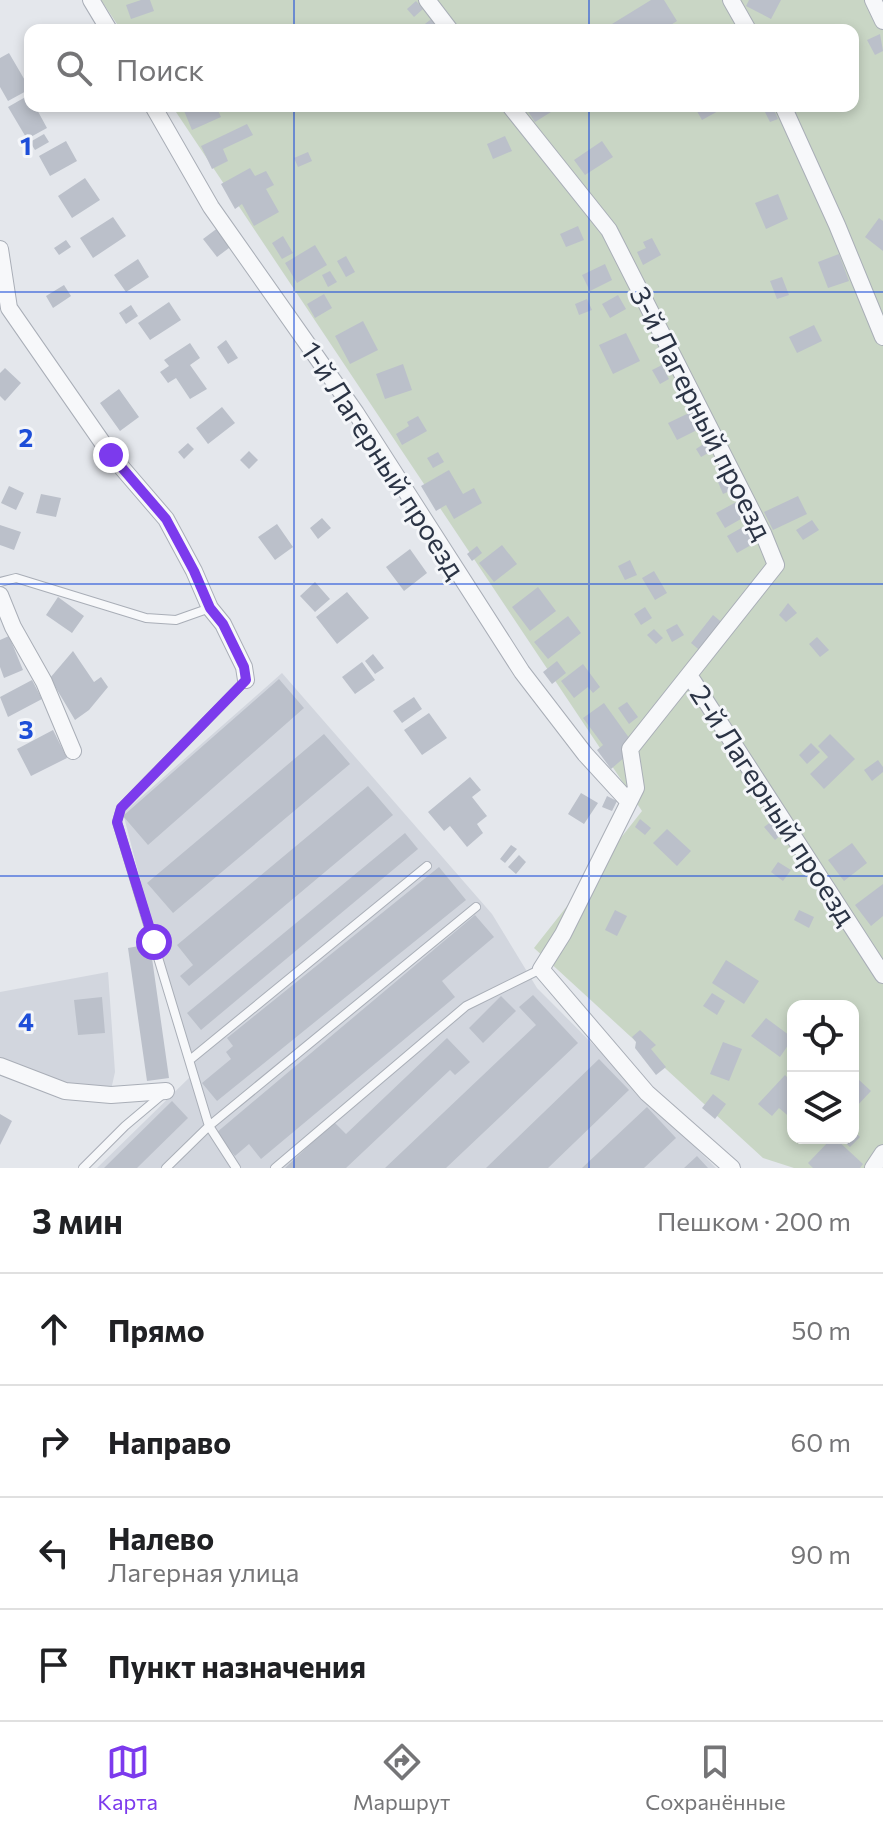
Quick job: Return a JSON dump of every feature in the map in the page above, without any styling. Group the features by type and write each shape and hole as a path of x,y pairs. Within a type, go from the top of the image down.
{"street":[{"path":"91,0 105,24"},
{"path":"427,0 445,24"},
{"path":"731,0 745,24"},
{"path":"873,0 883,21"},
{"name":"1-й Лагерный проезд","path":"156,112 211,207 356,413 522,672 585,754 629,802"},
{"name":"3-й Лагерный проезд","path":"515,112 609,230 763,533 776,565 630,749 636,788 629,802"},
{"path":"786,112 883,337"},
{"path":"0,249 5,311 111,455 166,519 210,608 223,624 237,652 246,680"},
{"path":"0,595 13,627 44,682 73,751"},
{"name":"2-й Лагерный проезд","path":"689,675 883,975"},
{"path":"629,802 563,934 541,969 647,1093 732,1168"},
{"path":"0,1066 65,1091 111,1095 166,1091"},
{"path":"873,1168 883,1153"}],"lane":[{"path":"0,582 16,578 146,618 176,620 210,608"},
{"path":"236,1168 209,1126 117,822 121,808 246,680"},
{"path":"191,1059 427,866"},
{"path":"166,1168 209,1126 476,907"},
{"path":"275,1168 466,1006 541,969"},
{"path":"83,1168 166,1091"}],"shaded area":[{"path":"282,673 492,914 537,988 716,1168 97,1168 191,1076 123,813"},
{"path":"108,972 115,1072 111,1090 66,1086 0,1058 0,992"}],"green space":[{"path":"101,0 883,0 883,1168 794,1168 763,1158 534,948 642,811 176,112 859,112 859,24 117,24"}],"building":[{"path":"150,0 154,11 131,19 126,5"},
{"path":"651,0 664,0 677,21 672,24 612,24"},
{"path":"749,0 781,0 771,19 746,6"},
{"path":"416,1 423,9 414,17 407,9"},
{"path":"434,17 439,24 425,24"},
{"path":"880,34 883,51 875,55 867,40"},
{"path":"9,53 24,79 24,92 8,101 0,87 0,58"},
{"path":"24,98 24,112 38,112 47,128 27,139 8,107"},
{"path":"184,112 219,112 221,117 192,130"},
{"path":"528,112 551,112 535,122"},
{"path":"697,112 716,112 702,120"},
{"path":"765,112 775,112 778,119 770,122"},
{"path":"247,124 253,135 223,149 228,161 212,169 201,146"},
{"path":"44,134 49,142 35,150 30,142"},
{"path":"505,136 512,151 493,159 487,144"},
{"path":"66,141 77,161 50,176 39,156"},
{"path":"602,141 613,157 585,175 574,160"},
{"path":"308,152 312,161 298,167 294,158"},
{"path":"250,168 255,176 266,171 274,185 266,189 279,212 254,226 242,204 235,209 221,184"},
{"path":"85,178 100,200 72,218 58,196"},
{"path":"778,194 788,219 766,229 755,203"},
{"path":"113,217 126,236 93,258 80,238"},
{"path":"879,218 883,221 883,251 865,237"},
{"path":"578,226 584,240 566,247 560,234"},
{"path":"219,227 233,245 217,257 203,239"},
{"path":"283,236 293,253 282,259 272,243"},
{"path":"652,238 661,255 643,265 637,252 646,248 643,242"},
{"path":"66,240 71,247 59,255 54,248"},
{"path":"315,245 327,265 297,283 285,263"},
{"path":"839,254 849,281 828,288 818,262"},
{"path":"346,256 355,272 346,277 337,261"},
{"path":"138,259 149,277 126,292 114,275"},
{"path":"605,264 612,280 590,291 582,275"},
{"path":"330,271 337,282 328,287 322,275"},
{"path":"782,277 789,295 777,299 770,281"},
{"path":"64,285 71,296 53,308 46,296"},
{"path":"324,294 332,308 315,318 307,304"},
{"path":"618,295 626,309 610,318 602,304"},
{"path":"587,299 592,310 579,315 575,304"},
{"path":"169,302 181,320 150,340 138,323"},
{"path":"131,305 138,316 126,324 119,313"},
{"path":"363,321 378,350 350,364 335,336"},
{"path":"814,325 822,341 797,353 789,337"},
{"path":"626,333 640,361 613,374 599,345"},
{"path":"226,340 238,358 228,364 217,347"},
{"path":"190,343 200,358 190,365 207,389 190,399 176,378 168,383 160,372 169,366 164,360"},
{"path":"403,364 412,390 385,399 376,374"},
{"path":"662,365 669,379 660,384 652,370"},
{"path":"5,368 21,383 5,401 0,396 0,373"},
{"path":"119,389 139,417 120,431 100,403"},
{"path":"222,407 235,423 208,444 196,428"},
{"path":"691,412 699,429 677,440 668,423"},
{"path":"418,416 427,431 402,445 396,434"},
{"path":"188,443 194,449 184,459 178,452"},
{"path":"705,443 710,452 701,457 696,449"},
{"path":"249,451 258,460 249,469 240,460"},
{"path":"438,452 444,462 433,468 427,458"},
{"path":"449,470 463,494 474,488 482,503 454,519 446,505 436,511 421,486"},
{"path":"727,478 732,490 723,494 718,482"},
{"path":"9,486 24,493 16,510 1,503"},
{"path":"41,494 61,498 56,517 36,513"},
{"path":"798,496 807,514 773,530 764,512"},
{"path":"740,500 748,515 725,528 716,513"},
{"path":"322,518 331,528 318,539 310,528"},
{"path":"812,520 819,530 803,540 796,530"},
{"path":"750,523 760,540 737,553 727,536"},
{"path":"277,524 293,547 275,560 258,537"},
{"path":"0,525 21,532 14,550 0,545"},
{"path":"502,545 517,564 494,582 479,563"},
{"path":"477,546 482,553 472,561 467,554"},
{"path":"410,549 427,573 404,591 386,567"},
{"path":"630,560 637,575 625,580 618,566"},
{"path":"654,571 667,593 655,600 642,578"},
{"path":"315,582 330,599 315,612 300,596"},
{"path":"538,587 556,611 530,631 512,607"},
{"path":"347,592 369,618 337,644 316,617"},
{"path":"58,597 84,616 72,633 46,615"},
{"path":"788,603 797,613 786,622 779,615"},
{"path":"645,607 652,618 641,625 634,614"},
{"path":"713,615 725,625 703,653 691,643"},
{"path":"568,616 581,633 548,659 534,642"},
{"path":"677,624 684,635 672,642 666,630"},
{"path":"654,629 663,638 656,644 647,635"},
{"path":"9,636 23,670 4,678 0,667 0,640"},
{"path":"817,637 829,650 820,657 809,644"},
{"path":"73,651 94,682 101,677 108,687 89,710 75,720 50,678"},
{"path":"373,654 384,668 375,674 365,661"},
{"path":"557,661 566,673 552,684 543,672"},
{"path":"362,662 375,680 355,694 342,677"},
{"path":"583,664 600,687 593,693 588,687 574,698 561,681"},
{"path":"279,679 304,708 148,845 123,816"},
{"path":"32,680 42,699 8,717 0,697"},
{"path":"414,697 422,709 402,723 393,711"},
{"path":"627,702 638,717 629,724 618,708"},
{"path":"604,703 632,742 625,757 611,769 597,750 603,745 583,718"},
{"path":"429,713 447,738 422,755 404,730"},
{"path":"53,730 67,758 31,776 17,749"},
{"path":"324,734 350,764 173,913 147,883"},
{"path":"830,734 855,759 824,789 810,774 828,757 818,746"},
{"path":"811,743 820,752 807,764 799,755"},
{"path":"878,760 883,772 872,781 864,770"},
{"path":"470,777 481,790 472,797 487,816 477,824 483,833 467,847 450,826 444,831 428,812"},
{"path":"368,786 393,815 189,986 180,976 193,965 177,945"},
{"path":"581,793 598,803 584,824 568,814"},
{"path":"607,796 617,801 612,811 602,807"},
{"path":"640,819 651,828 645,835 635,827"},
{"path":"772,821 783,833 775,840 764,827"},
{"path":"667,829 691,851 677,866 653,843"},
{"path":"405,833 418,849 201,1030 187,1013"},
{"path":"852,843 867,863 844,881 828,860"},
{"path":"511,845 517,849 505,863 500,859"},
{"path":"519,855 526,862 516,874 508,867"},
{"path":"778,862 791,870 783,881 771,872"},
{"path":"439,867 466,900 217,1101 202,1083 231,1059 226,1052 233,1046 227,1038"},
{"path":"883,884 883,916 871,926 855,905"},
{"path":"615,910 627,916 617,936 605,930"},
{"path":"799,910 814,917 809,928 794,920"},
{"path":"475,915 494,937 442,981 455,997 261,1159 249,1144 235,1156 216,1133"},
{"path":"150,944 169,1078 147,1081 128,948"},
{"path":"726,960 759,981 744,1004 712,983"},
{"path":"712,993 725,1001 717,1015 703,1006"},
{"path":"533,995 578,1043 446,1168 385,1168 536,1025 519,1007"},
{"path":"501,996 516,1011 483,1043 469,1028"},
{"path":"102,997 105,1033 78,1035 74,1000"},
{"path":"766,1018 787,1034 787,1047 780,1057 751,1036"},
{"path":"640,1030 656,1045 651,1049 666,1067 656,1075 635,1048 636,1042 632,1037"},
{"path":"447,1038 470,1062 455,1075 450,1070 346,1168 285,1168 334,1122 346,1134"},
{"path":"723,1042 742,1049 729,1081 710,1074"},
{"path":"599,1059 629,1090 548,1168 486,1168"},
{"path":"785,1075 787,1077 787,1115 779,1108 772,1116 758,1104"},
{"path":"859,1080 871,1091 859,1104"},
{"path":"713,1094 726,1104 715,1119 702,1108"},
{"path":"172,1101 188,1118 137,1168 104,1168"},
{"path":"647,1107 676,1138 644,1168 582,1168"},
{"path":"0,1114 12,1121 0,1145"},
{"path":"826,1144 841,1144 863,1164 860,1168 813,1168 808,1163"},
{"path":"697,1156 708,1168 684,1168"}],"route":[{"path":"111,455 166,519 210,608 223,624 244,667 246,680 121,808 117,822 154,942"}]}
